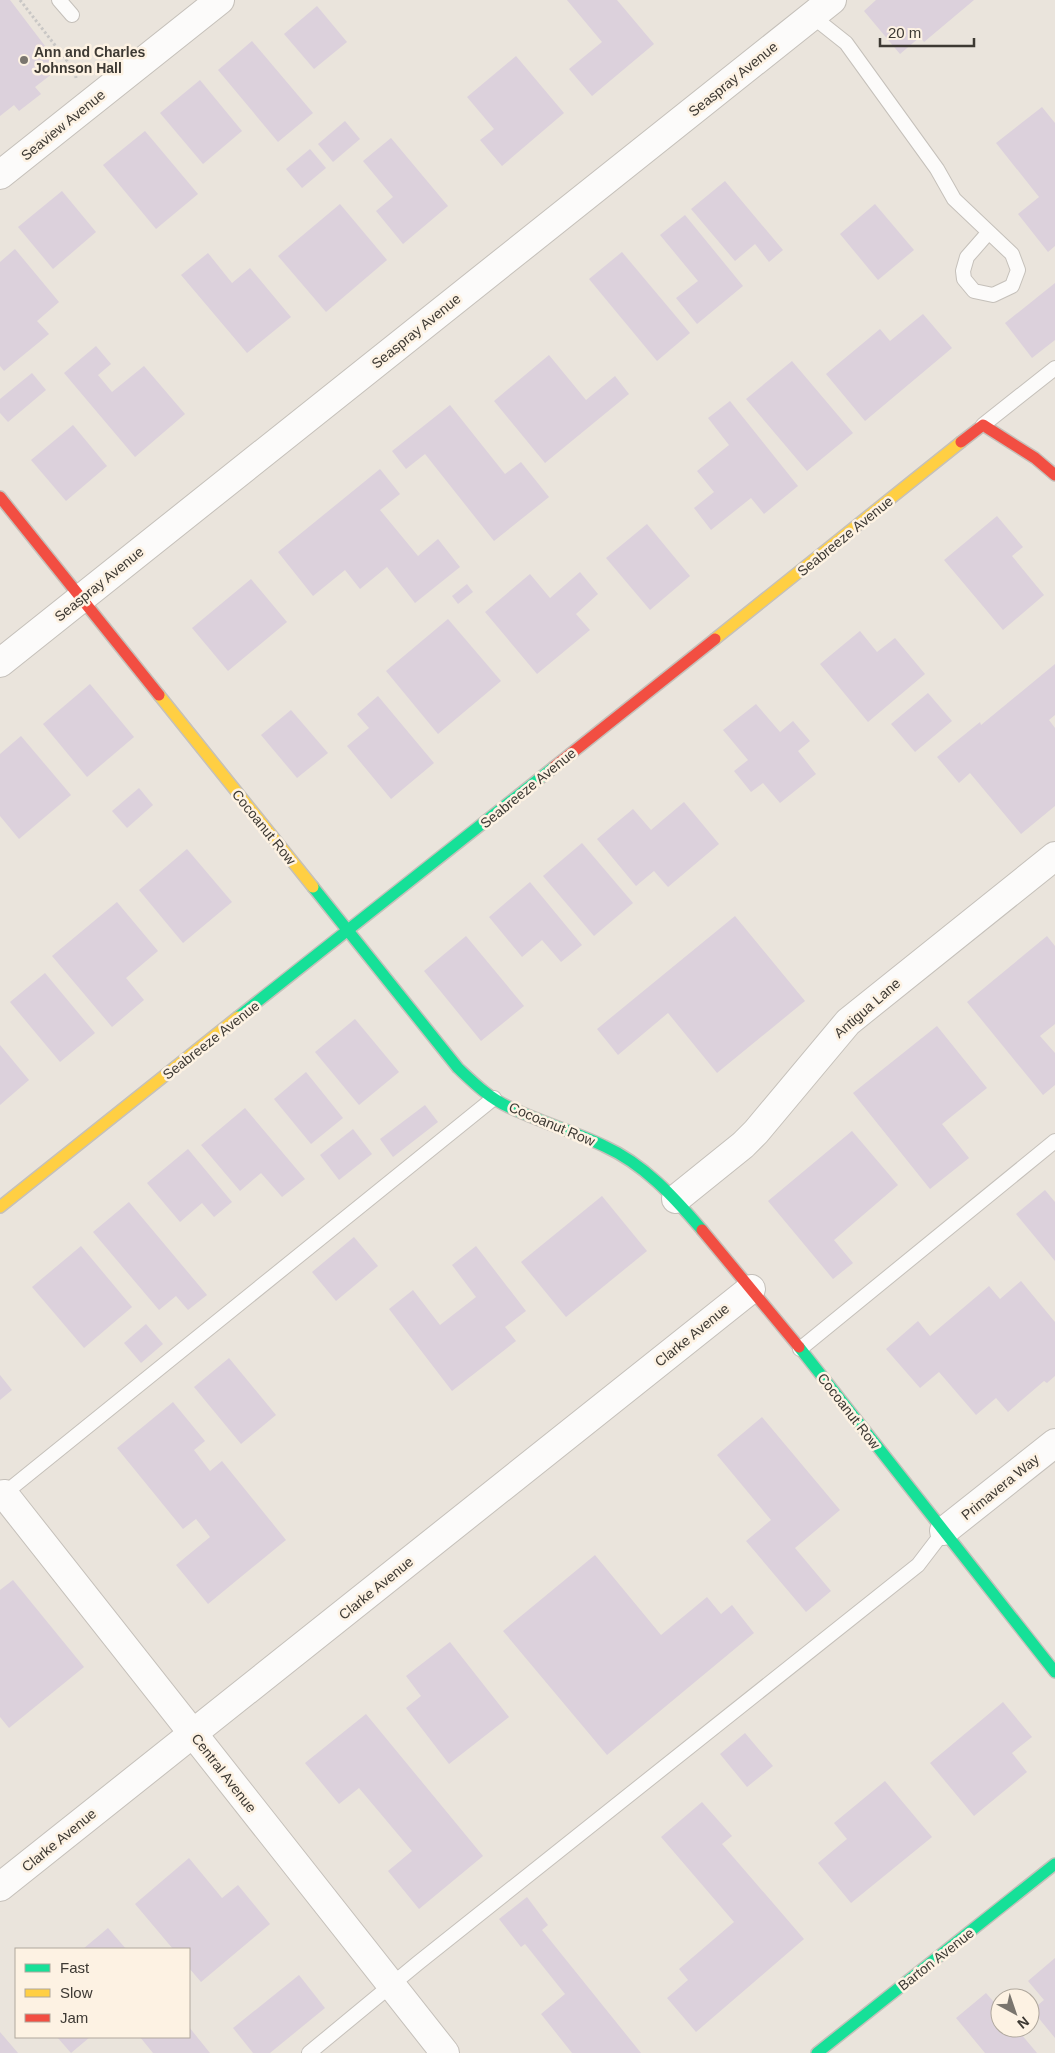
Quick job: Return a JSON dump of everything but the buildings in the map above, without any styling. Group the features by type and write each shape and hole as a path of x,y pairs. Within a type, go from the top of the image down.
{"street":[{"name":"Seaview Avenue","path":"0,175 220,0"},
{"name":"Seaspray Avenue","path":"0,663 822,8"},
{"path":"983,426 1035,458 1055,475"},
{"name":"Seabreeze Avenue","path":"0,1207 983,426"},
{"name":"Cocoanut Row","path":"0,497 458,1068 481,1090 494,1098 524,1114 605,1146 623,1156 650,1175 676,1199 800,1349 1055,1672"},
{"name":"Antigua Lane","path":"676,1199 743,1145 756,1132 848,1022 1055,856"},
{"name":"Clarke Avenue","path":"0,1887 751,1289"},
{"name":"Primavera Way","path":"944,1531 1055,1443"},
{"name":"Central Avenue","path":"2,1495 193,1733 445,2053"},
{"name":"Barton Avenue","path":"817,2053 1055,1864"}],"lane":[{"path":"59,0 72,15"},
{"path":"822,8 937,169 954,199 1012,254 1018,270 1012,286 993,296 974,291 964,279 963,271 967,256 988,233"},
{"name":"Seabreeze Avenue","path":"983,426 1055,368"},
{"path":"2,1495 494,1098"},
{"path":"800,1349 1055,1141"},
{"path":"309,2053 918,1565 944,1531"}],"path":[{"path":"20,0 75,70 76,83 91,102"}],"traffic: fast":[{"path":"238,1017 554,767"},
{"path":"313,887 458,1068 476,1085 488,1095 509,1107 619,1153 658,1182 702,1230"},
{"path":"799,1347 1055,1672"},
{"path":"817,2053 1055,1864"}],"traffic: slow":[{"path":"715,639 961,442"},
{"path":"159,695 313,887"},
{"path":"0,1207 238,1017"}],"traffic: jam":[{"path":"961,442 983,425 1035,458 1055,475"},
{"path":"0,497 159,695"},
{"path":"554,767 715,639"},
{"path":"702,1230 799,1347"}],"place":[{"name":"Ann and Charles Johnson Hall","path":"24,60"}]}
